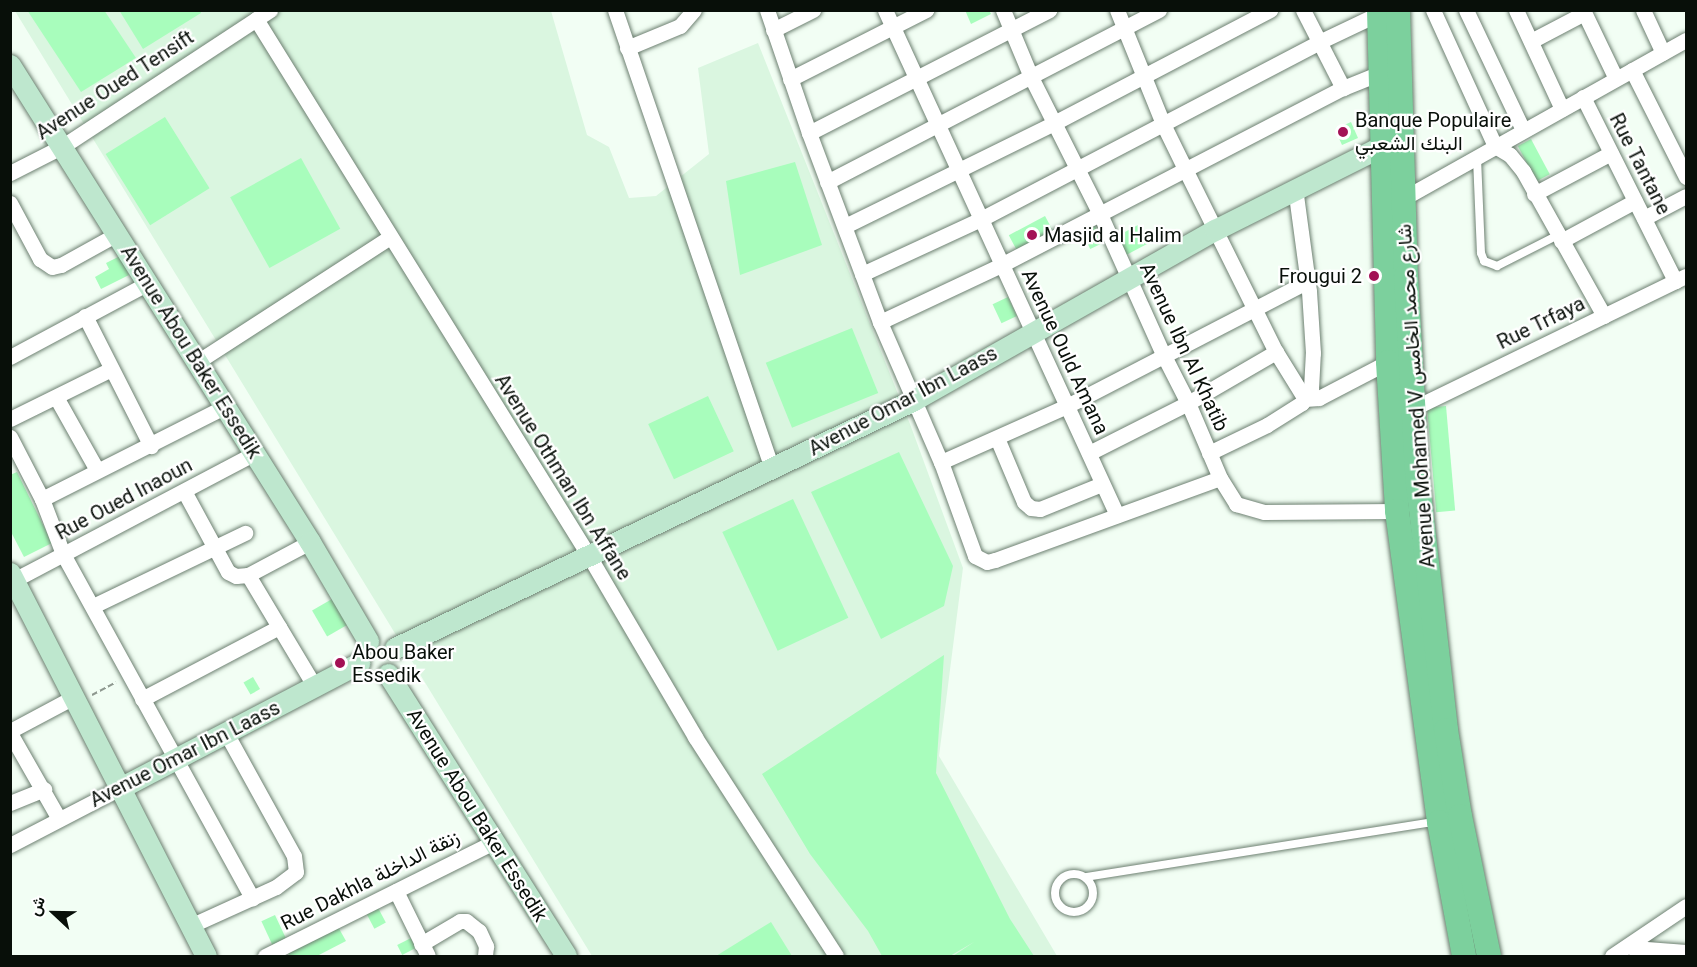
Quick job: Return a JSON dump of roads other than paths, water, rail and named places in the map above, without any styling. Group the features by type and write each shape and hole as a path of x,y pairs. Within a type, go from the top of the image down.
{"main road":[{"name":"Avenue Mohamed V شارع محمد الخامس","path":"1386,11 1380,73 1404,198 1417,475 1437,656 1464,957"},
{"name":"Avenue Mohamed V شارع محمد الخامس","path":"1386,11 1392,141 1388,362 1397,511 1450,819 1489,957"}],"street":[{"name":"Avenue Oued Tensift","path":"10,173 63,146 270,10"},
{"path":"615,10 772,469"},
{"path":"627,48 680,26 694,10"},
{"path":"767,10 809,133 880,322 941,462 972,551 987,562 1220,478"},
{"path":"773,30 813,10"},
{"name":"Avenue Ould Amana","path":"885,10 1117,515"},
{"path":"790,79 926,10"},
{"name":"Avenue Ibn Al Khatib","path":"1003,10 1031,77 1100,214 1163,354 1188,403 1220,478 1236,504 1264,512 1397,511"},
{"path":"809,133 917,80 1049,10"},
{"path":"1117,10 1163,124 1185,170 1276,352 1305,399"},
{"path":"827,182 1159,10"},
{"path":"844,226 1054,123 1270,10"},
{"path":"1303,10 1343,88"},
{"path":"1433,10 1495,146 1515,159 1604,316"},
{"path":"1466,10 1523,130"},
{"path":"1516,10 1562,109"},
{"path":"1643,10 1663,52"},
{"path":"862,274 981,219 1319,42 1386,11"},
{"path":"1531,41 1583,12 1616,79"},
{"name":"Avenue Othman Ibn Affane","path":"256,19 588,556 696,737 836,957"},
{"path":"1404,198 1686,40"},
{"name":"Avenue Abou Baker Essedik","path":"10,65 310,542 368,641"},
{"path":"1632,70 1686,177"},
{"path":"880,322 1001,265 1343,88 1380,73"},
{"name":"Rue Tantane","path":"1583,97 1644,218 1681,278"},
{"name":"Avenue Omar Ibn Laass","path":"395,648 914,400 1215,230 1392,141"},
{"path":"1534,194 1611,153"},
{"path":"1209,453 1267,425 1305,399 1311,389 1313,353 1308,281 1295,188"},
{"path":"1644,218 1686,196"},
{"path":"1560,238 1635,201"},
{"path":"10,202 37,255 48,266 61,265 117,234"},
{"path":"197,362 390,237"},
{"name":"Rue Trfaya","path":"1414,408 1681,278"},
{"path":"941,462 1067,406 1163,354 1308,281"},
{"path":"10,357 148,283"},
{"path":"85,316 151,446"},
{"path":"1089,453 1188,403 1276,352"},
{"path":"1305,399 1319,398 1388,362"},
{"path":"10,420 111,369"},
{"path":"56,397 97,470"},
{"path":"42,499 97,470 151,446 224,407"},
{"path":"10,437 42,499 63,554 252,898"},
{"path":"997,438 1024,502 1032,508 1040,508 1102,484"},
{"name":"Rue Oued Inaoun","path":"12,576 63,554 253,454"},
{"path":"184,491 228,572 236,576 248,574 310,542"},
{"path":"93,606 245,533"},
{"path":"248,574 315,687"},
{"path":"12,576 206,957"},
{"path":"142,699 279,627"},
{"path":"386,640 395,648 396,665 388,674 371,676 359,663 360,650 368,641 386,640"},
{"name":"Avenue Omar Ibn Laass","path":"10,845 359,663"},
{"name":"Avenue Abou Baker Essedik","path":"388,674 566,957"},
{"path":"59,819 10,732 76,700"},
{"path":"190,926 252,898 296,872 296,864 226,733"},
{"path":"10,803 44,789"},
{"name":"Rue Dakhla زنقة الداخلة","path":"274,954 494,842"},
{"path":"396,891 424,950 459,921 466,921 479,931 486,946 485,957"},
{"path":"1612,957 1632,950 1686,906"},
{"path":"1632,950 1686,952"}],"lane":[{"path":"1477,156 1481,253 1484,261 1497,266 1560,238"},
{"path":"1086,877 1092,885 1093,895 1090,904 1082,910 1072,912 1063,908 1057,900 1056,890 1059,881 1067,875 1077,874 1086,877 1450,819"}],"place":[{"name":"Banque Populaire البنك الشعبي","path":"1343,132"},
{"name":"Masjid al Halim","path":"1032,235"},
{"name":"Frougui 2","path":"1374,276"},
{"name":"Abou Baker Essedik","path":"340,663"}]}
